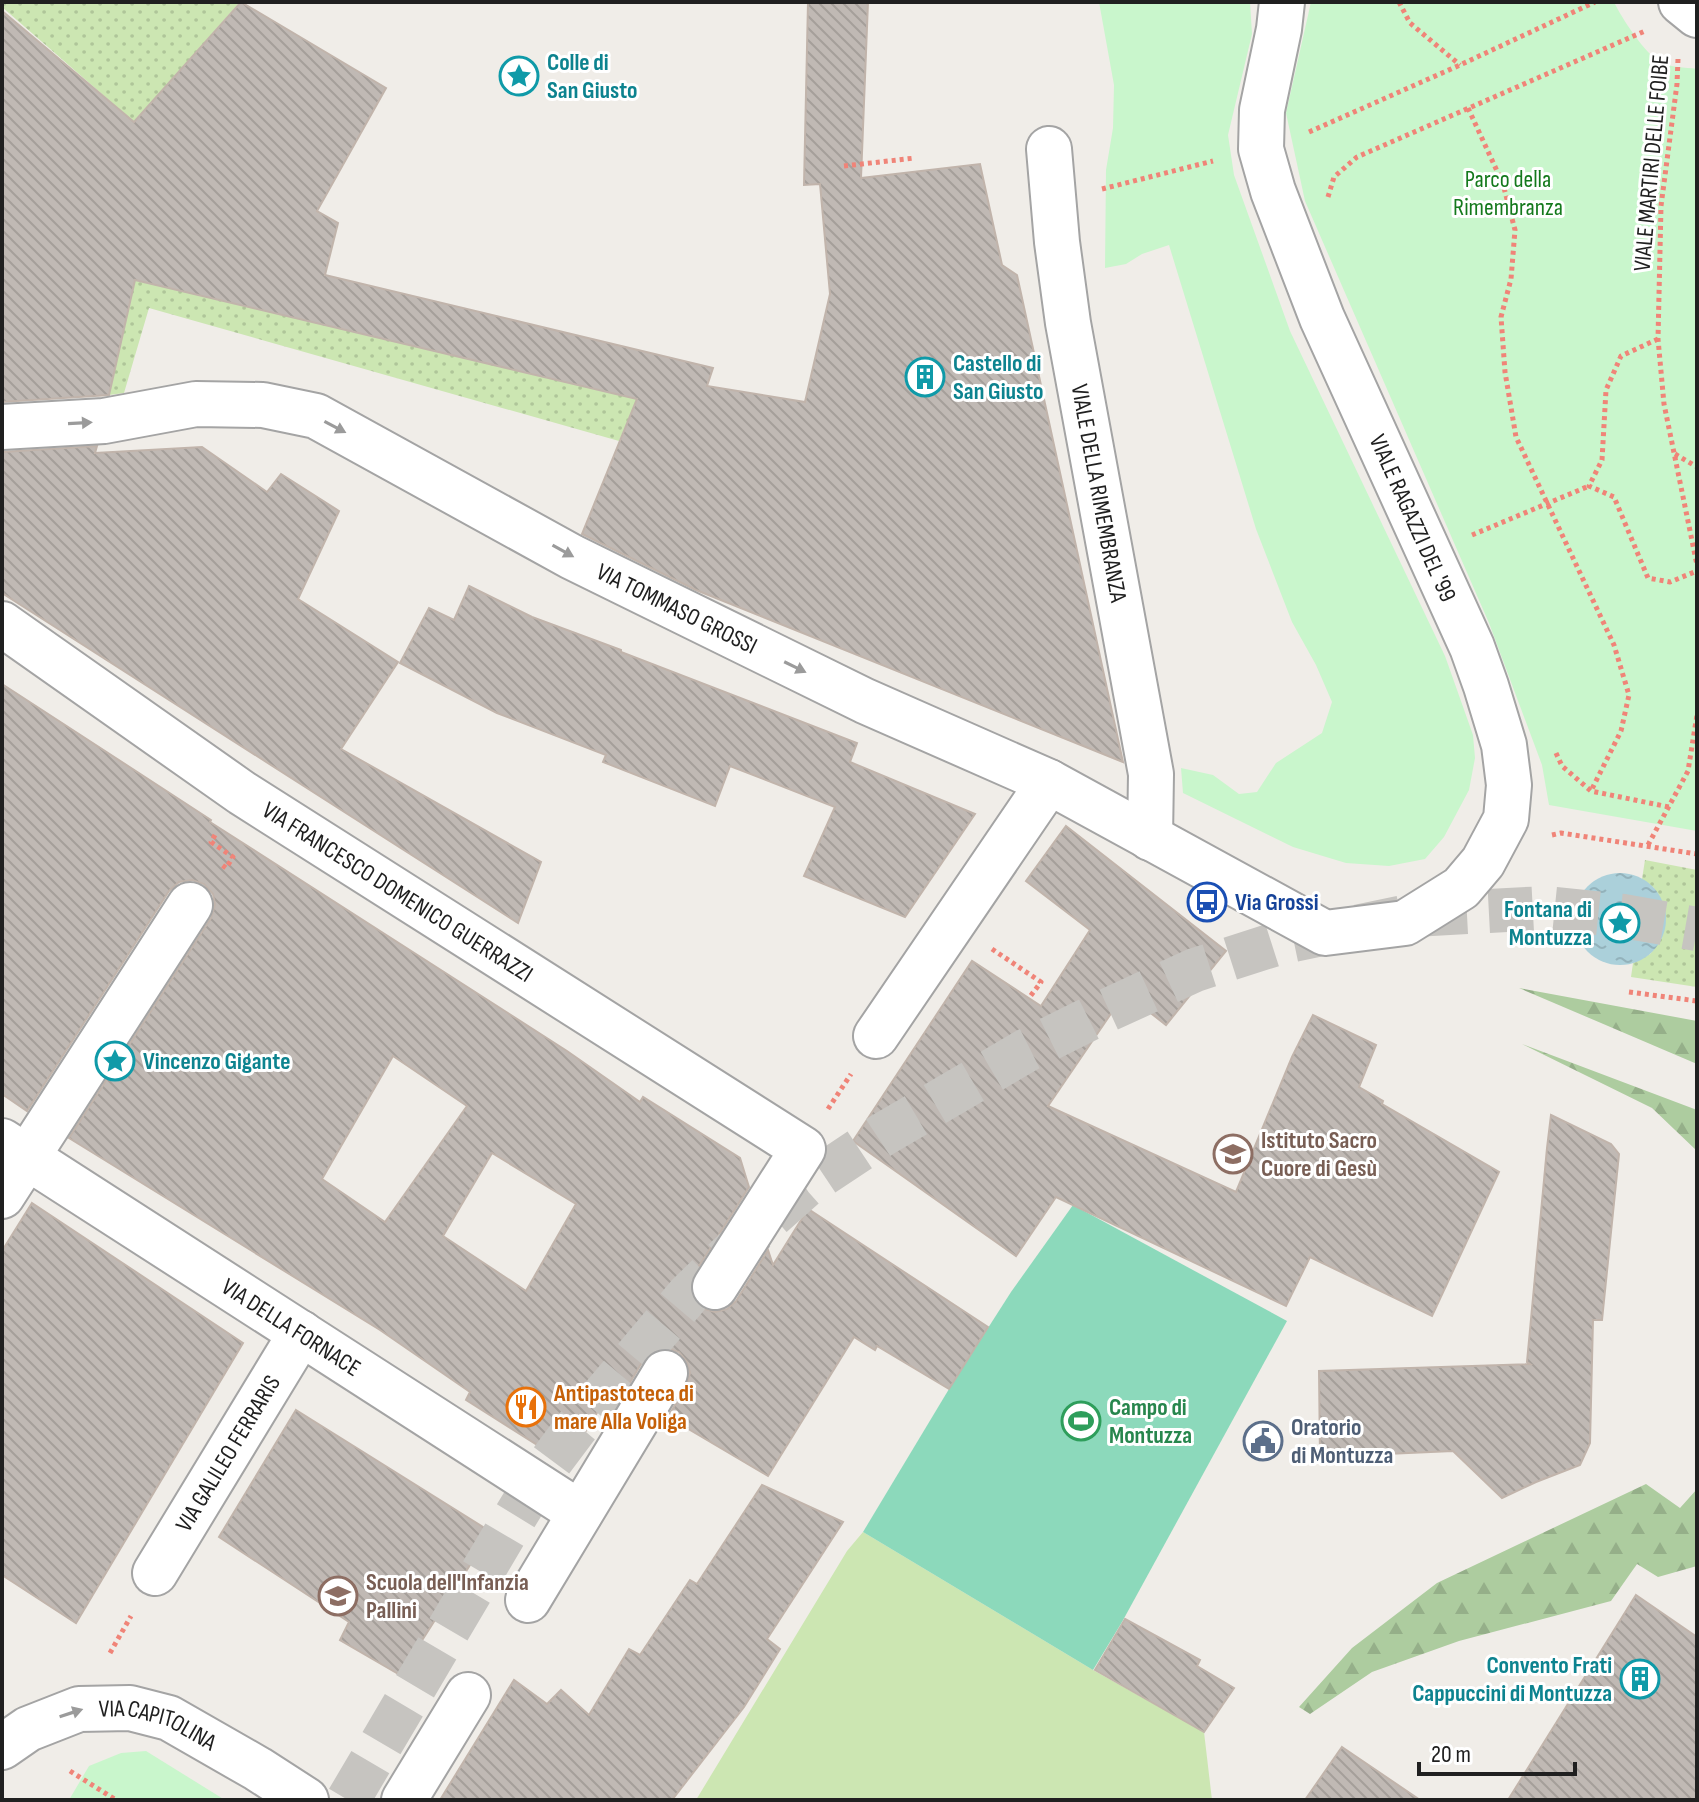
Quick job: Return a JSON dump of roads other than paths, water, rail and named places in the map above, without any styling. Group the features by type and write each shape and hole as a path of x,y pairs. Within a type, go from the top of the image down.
{"street":[{"name":"VIALE RAGAZZI DEL '99","path":"1282,2 1262,110 1261,149 1273,191 1322,318 1472,647 1504,745 1509,785 1506,819 1483,862 1461,888 1405,923 1325,933"},
{"path":"1681,2 1688,33"},
{"name":"VIALE DELLA RIMEMBRANZA","path":"1049,149 1068,323 1151,774 1150,838"},
{"name":"VIA TOMMASO GROSSI","path":"2,427 104,421 196,404 263,405 316,416 586,564 865,701 1049,782 1325,933"},
{"name":"VIA FRANCESCO DOMENICO GUERRAZZI","path":"2,624 242,793 812,1135 715,1287"},
{"path":"866,1051 1049,782"},
{"path":"2,1196 14,1149 190,905"},
{"name":"VIA DELLA FORNACE","path":"14,1149 580,1513"},
{"name":"VIA GALILEO FERRARIS","path":"147,1588 301,1333"},
{"path":"528,1600 665,1373"},
{"path":"404,1800 468,1695"},
{"name":"VIA CAPITOLINA","path":"2,1747 28,1729 79,1709 130,1708 169,1718 306,1800"}],"water":[{"name":"Fontana di Montuzza","path":"1620,873 1637,877 1652,887 1662,902 1666,919 1662,936 1652,951 1637,961 1620,965 1603,961 1588,951 1578,936 1574,919 1578,902 1588,887 1603,877"}],"tunnel":[{"path":"348,1800 510,1525 540,1476 575,1429 689,1294 746,1239 804,1187 882,1135 1027,1050 1097,1015 1195,970 1279,943 1413,915 1545,908 1623,916 1697,929"}],"place":[{"name":"Colle di San Giusto","path":"519,76"},
{"name":"Castello di San Giusto","path":"925,377"},
{"name":"Via Grossi","path":"1207,902"},
{"name":"Fontana di Montuzza","path":"1620,923"},
{"name":"Vincenzo Gigante","path":"115,1061"},
{"name":"Istituto Sacro Cuore di Gesù","path":"1233,1154"},
{"name":"Antipastoteca di mare Alla Voliga","path":"526,1407"},
{"name":"Campo di Montuzza","path":"1081,1421"},
{"name":"Oratorio di Montuzza","path":"1263,1441"},
{"name":"Scuola dell'Infanzia Pallini","path":"338,1596"},
{"name":"Convento Frati Cappuccini di Montuzza","path":"1640,1679"}],"park label":[{"name":"Parco della Rimembranza","path":"1508,193"}]}
